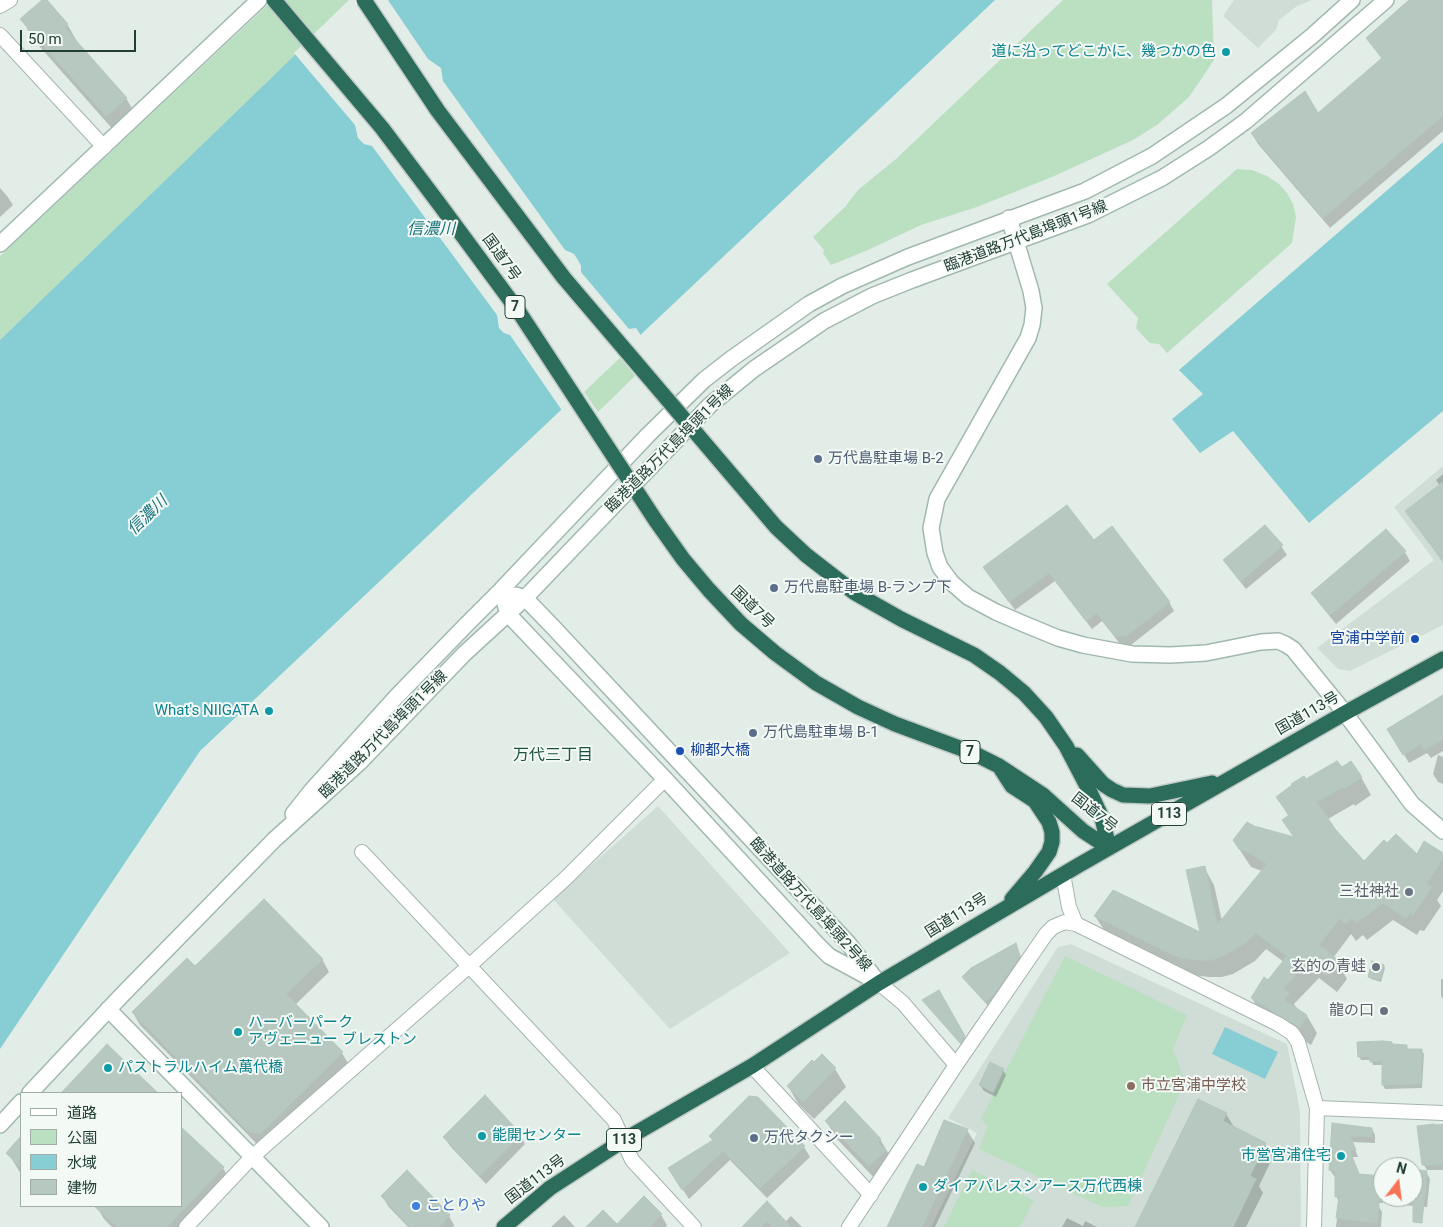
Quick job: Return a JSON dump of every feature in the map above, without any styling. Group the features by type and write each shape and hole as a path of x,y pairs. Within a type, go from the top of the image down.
{"highway":[{"name":"国道7号","path":"274,0 382,128 440,205 519,312 683,559 741,624 775,654 816,683 858,707 895,724 972,753 999,766 1043,795 1083,831 1109,848"},
{"name":"国道7号","path":"364,0 438,111 564,278 776,527 806,555 855,593 901,619 974,655 1000,673 1024,693 1046,717 1066,746 1088,788 1102,818 1109,848"},
{"name":"国道113号","path":"504,1227 550,1188 624,1140 752,1066 879,983 1063,874 1443,659"},
{"path":"1046,717 1098,779 1112,790 1123,795 1150,796 1228,780"},
{"path":"999,766 1012,786 1035,801 1050,822 1052,832 1052,842 1043,862 1004,908"}],"street":[{"path":"0,244 259,0"},
{"name":"臨港道路万代島埠頭1号線","path":"275,839 312,790 397,696 648,435 704,380 757,339 809,304 842,286 908,257 1085,191 1152,156 1226,106 1312,36 1352,0"},
{"name":"臨港道路万代島埠頭1号線","path":"31,1092 108,1009 275,839 317,803 360,762 464,654 525,598 710,405 772,355 824,321 872,296 1104,207 1187,163 1246,121 1386,0"},
{"path":"0,36 104,147"},
{"path":"1009,218 1031,291 1034,308 1032,324 1028,338 937,499 931,528 935,553 940,567 951,582 968,598 996,612 1058,638 1114,652 1186,655 1261,642 1278,641 1293,650 1345,713 1412,804 1443,831"},
{"name":"臨港道路万代島埠頭2号線","path":"501,590 525,598 848,943 879,983"},
{"name":"臨港道路万代島埠頭2号線","path":"501,590 508,614 665,779 828,956 879,983"},
{"path":"186,1227 252,1157 566,878 665,779"},
{"path":"362,852 614,1120 632,1160 694,1227"},
{"path":"1063,874 1069,907 1076,924"},
{"path":"849,1227 956,1065 1049,930 1065,922 1076,924 1278,1024 1292,1033 1298,1042 1316,1108 1314,1227"},
{"path":"879,983 903,1003 956,1065"},
{"path":"108,1009 321,1227"},
{"path":"752,1066 871,1195"},
{"path":"0,1125 20,1103"},
{"path":"1316,1108 1443,1113"}],"shaded area":[{"path":"1234,0 1312,0 1297,6 1279,20 1276,30 1258,48 1223,16"},
{"path":"1443,466 1443,625 1350,671 1338,669 1317,648 1434,560 1394,507"},
{"path":"658,806 790,953 670,1029 553,899"},
{"name":"市立宮浦中学校","path":"1071,944 1287,1044 1300,1111 1301,1227 931,1227 977,1133 948,1118 1058,947"}],"green space":[{"path":"273,0 352,0 559,285 635,376 598,412 523,304 317,35 0,340 0,256"},
{"path":"1063,0 1212,0 1214,60 1189,97 1157,125 1133,140 1052,177 977,207 921,225 831,265 823,253 824,250 813,237 845,207 858,190 896,159"},
{"path":"1237,169 1252,170 1267,176 1279,184 1287,193 1293,204 1296,217 1292,243 1167,353 1159,344 1150,343 1136,328 1138,318 1107,284"},
{"path":"1065,956 1187,1015 1173,1049 1185,1082 1128,1206 1102,1207 979,1149 988,1126 981,1119"},
{"path":"972,1170 1034,1200 1020,1227 944,1227"}],"water":[{"name":"信濃川","path":"352,0 995,0 200,751 0,1049 0,340"},
{"path":"1443,142 1443,411 1309,523 1233,431 1200,453 1172,419 1203,394 1179,370"},
{"path":"1225,1027 1278,1052 1265,1079 1212,1054"}],"pier":[{"path":"349,0 388,0 428,59 441,68 443,81 565,250 574,254 581,266 581,272 629,329 636,328 642,337 563,412 510,335 504,333 499,328 497,315 372,146 364,144 358,138 355,125 294,53"}],"building":[{"path":"42,0 47,0 68,24 65,28 127,98 106,116 20,19"},
{"path":"1409,0 1443,0 1443,116 1323,218 1251,133 1305,91 1318,113 1382,58 1366,38"},
{"path":"1443,482 1443,561 1405,511"},
{"path":"1067,505 1094,540 1112,526 1170,602 1126,636 1115,636 1097,613 1086,621 1049,573 1009,602 983,567"},
{"path":"1265,525 1283,545 1241,581 1223,560"},
{"path":"1386,529 1406,551 1330,615 1311,593"},
{"path":"1443,695 1443,739 1424,750 1421,744 1403,755 1387,729"},
{"path":"1337,761 1342,767 1351,761 1362,777 1344,789 1343,787 1317,802 1335,829 1364,861 1384,840 1387,843 1396,834 1417,854 1424,841 1443,853 1443,859 1426,884 1432,887 1413,915 1410,913 1406,918 1383,903 1356,923 1352,918 1345,924 1340,918 1319,945 1338,960 1326,975 1308,961 1283,989 1289,993 1284,1000 1307,1015 1300,1028 1251,998 1264,977 1268,980 1287,956 1256,933 1245,943 1223,956 1212,960 1198,960 1181,958 1169,953 1094,916 1113,890 1200,932 1186,870 1205,866 1217,925 1267,864 1252,854 1239,849 1233,840 1247,822 1254,826 1294,837 1282,820 1289,815 1276,797 1304,776 1306,779"},
{"name":"ハーバーパーク アヴェニュー ブレストン","path":"264,899 323,959 286,994 343,1052 260,1134 249,1132 132,1012 187,958 195,966"},
{"path":"1016,943 1020,956 994,994 985,1002 962,977 971,968"},
{"path":"1372,961 1384,965 1380,980 1368,977"},
{"path":"939,990 965,1036 960,1043 922,1000"},
{"path":"1383,1041 1407,1045 1407,1049 1422,1049 1421,1084 1382,1085 1382,1061 1370,1062 1370,1056 1358,1057 1357,1042"},
{"name":"パストラルハイム萬代橋","path":"107,1044 157,1092 62,1092"},
{"path":"822,1054 836,1068 803,1102 787,1086 812,1060 814,1062"},
{"path":"990,1062 1004,1069 993,1092 979,1085"},
{"name":"能開センター","path":"485,1095 521,1134 480,1176 443,1137"},
{"name":"万代タクシー","path":"749,1096 758,1097 805,1146 760,1188 723,1151 682,1190 668,1168 713,1140 709,1136"},
{"path":"1198,1099 1227,1113 1223,1121 1266,1143 1250,1176 1256,1179 1233,1227 1135,1227"},
{"path":"845,1101 881,1139 878,1142 886,1150 869,1166 825,1121"},
{"name":"ダイアパレスシアース万代西棟","path":"944,1120 968,1129 922,1227 887,1227 917,1164 924,1167"},
{"name":"市営宮浦住宅","path":"1332,1123 1372,1128 1372,1137 1350,1136 1356,1150 1350,1151 1359,1174 1373,1175 1373,1207 1379,1207 1377,1223 1336,1218 1339,1196 1335,1197 1335,1171 1329,1170"},
{"path":"1443,1125 1443,1165 1423,1165 1417,1126"},
{"path":"182,1128 224,1167 167,1227 117,1227 95,1207 182,1207"},
{"path":"20,1137 20,1167 6,1153"},
{"name":"ことりや","path":"407,1170 450,1215 439,1227 410,1227 381,1196"},
{"path":"1423,1170 1427,1171 1422,1223 1413,1222 1413,1207 1423,1207"},
{"path":"644,1196 662,1214 650,1227 586,1227 603,1210 617,1224"},
{"path":"767,1201 791,1227 772,1227 767,1221 761,1227 742,1227"}],"place":[{"name":"道に沿ってどこかに、幾つかの色","path":"1226,52"},
{"name":"万代島駐車場 B-2","path":"818,459"},
{"name":"万代島駐車場 B-ランプ下","path":"774,588"},
{"name":"宮浦中学前","path":"1415,639"},
{"name":"What's NIIGATA","path":"269,711"},
{"name":"万代島駐車場 B-1","path":"753,733"},
{"name":"柳都大橋","path":"680,751"},
{"name":"三社神社","path":"1409,892"},
{"name":"玄的の青蛙","path":"1376,967"},
{"name":"龍の口","path":"1384,1011"},
{"name":"ハーバーパーク アヴェニュー ブレストン","path":"238,1032"},
{"name":"パストラルハイム萬代橋","path":"108,1068"},
{"name":"市立宮浦中学校","path":"1131,1086"},
{"name":"能開センター","path":"482,1136"},
{"name":"万代タクシー","path":"754,1138"},
{"name":"市営宮浦住宅","path":"1341,1156"},
{"name":"ダイアパレスシアース万代西棟","path":"923,1187"},
{"name":"ことりや","path":"416,1206"}],"district":[{"name":"万代三丁目","path":"553,756"}]}
